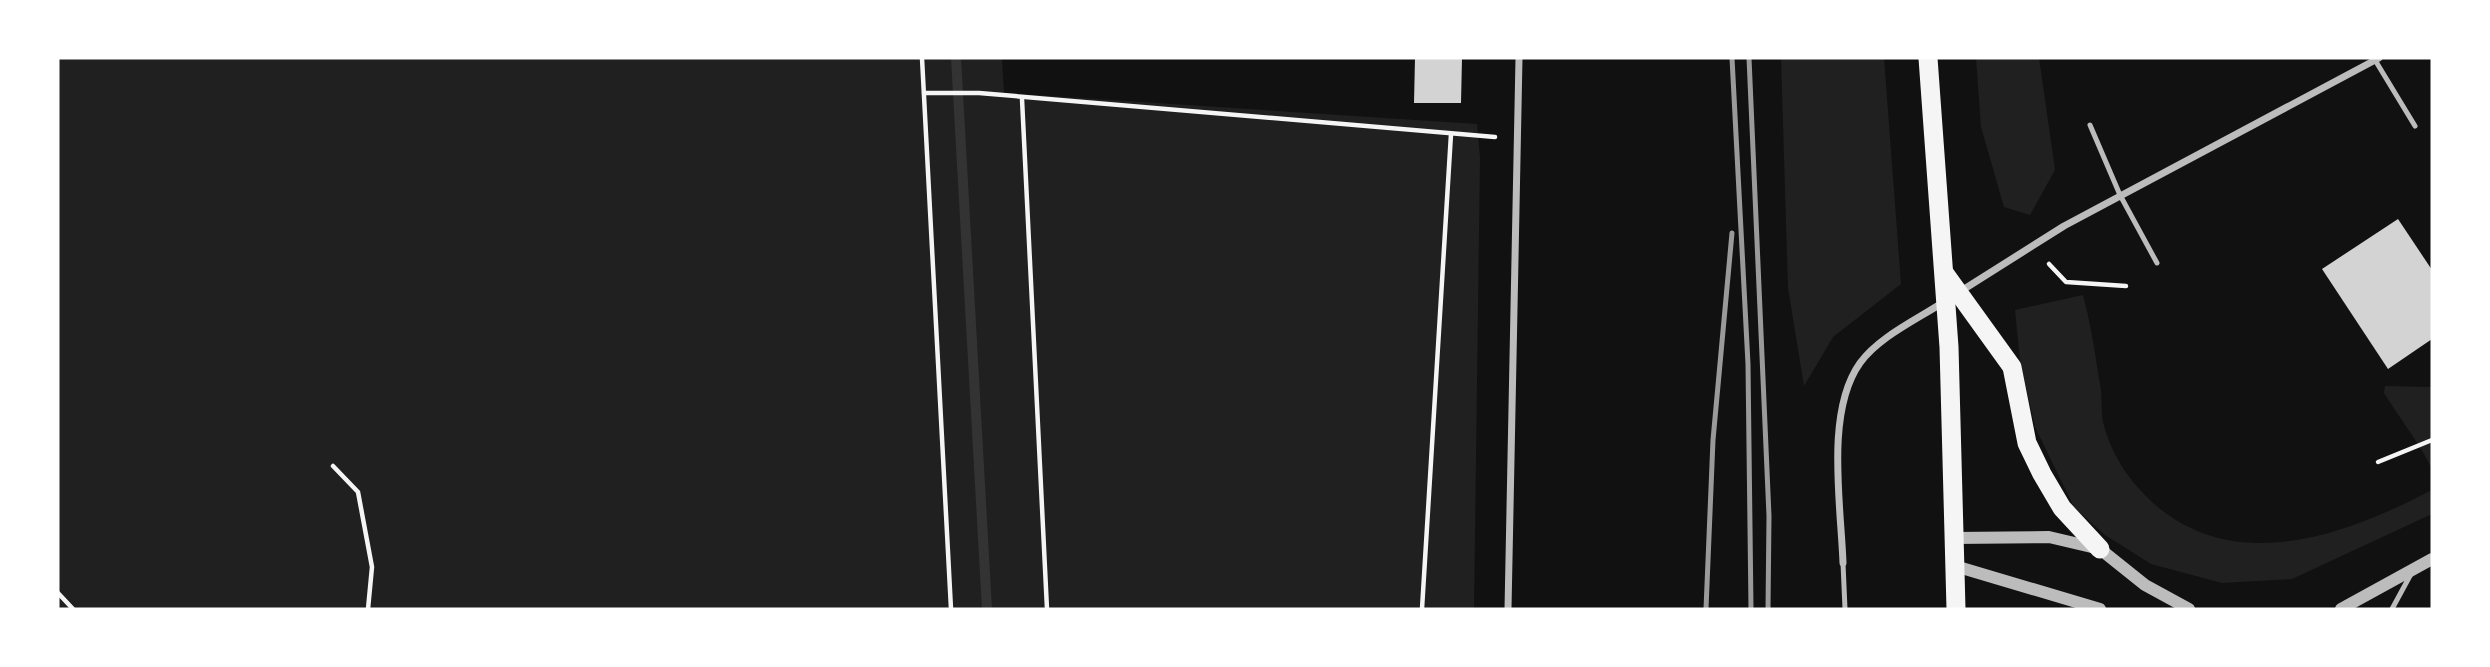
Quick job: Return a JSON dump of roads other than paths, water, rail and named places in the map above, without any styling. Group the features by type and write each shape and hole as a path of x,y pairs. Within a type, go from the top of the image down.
{"highway":[{"path":"1928,58 1945,273 1956,609"},
{"path":"1945,273 2012,367 2027,443 2042,474 2062,508 2100,549"}],"street":[{"path":"1508,609 1519,58"},
{"path":"1843,563 1839,462 1841,405 1860,363 1887,339 2020,252 2120,195 2377,59"},
{"path":"1953,538 2049,537 2100,549 2145,585 2189,609"},
{"path":"2341,609 2432,559"},
{"path":"1955,566 2099,609"}],"lane":[{"path":"2377,59 2415,126"},
{"path":"2090,124 2120,195 2157,263"},
{"path":"1843,563 1844,609"},
{"path":"2392,609 2414,568"}],"waterway":[{"path":"956,58 987,609"}],"railway":[{"path":"1732,58 1748,364 1751,609"},
{"path":"1749,58 1769,516 1768,609"},
{"path":"1706,609 1713,440 1732,233"}]}
